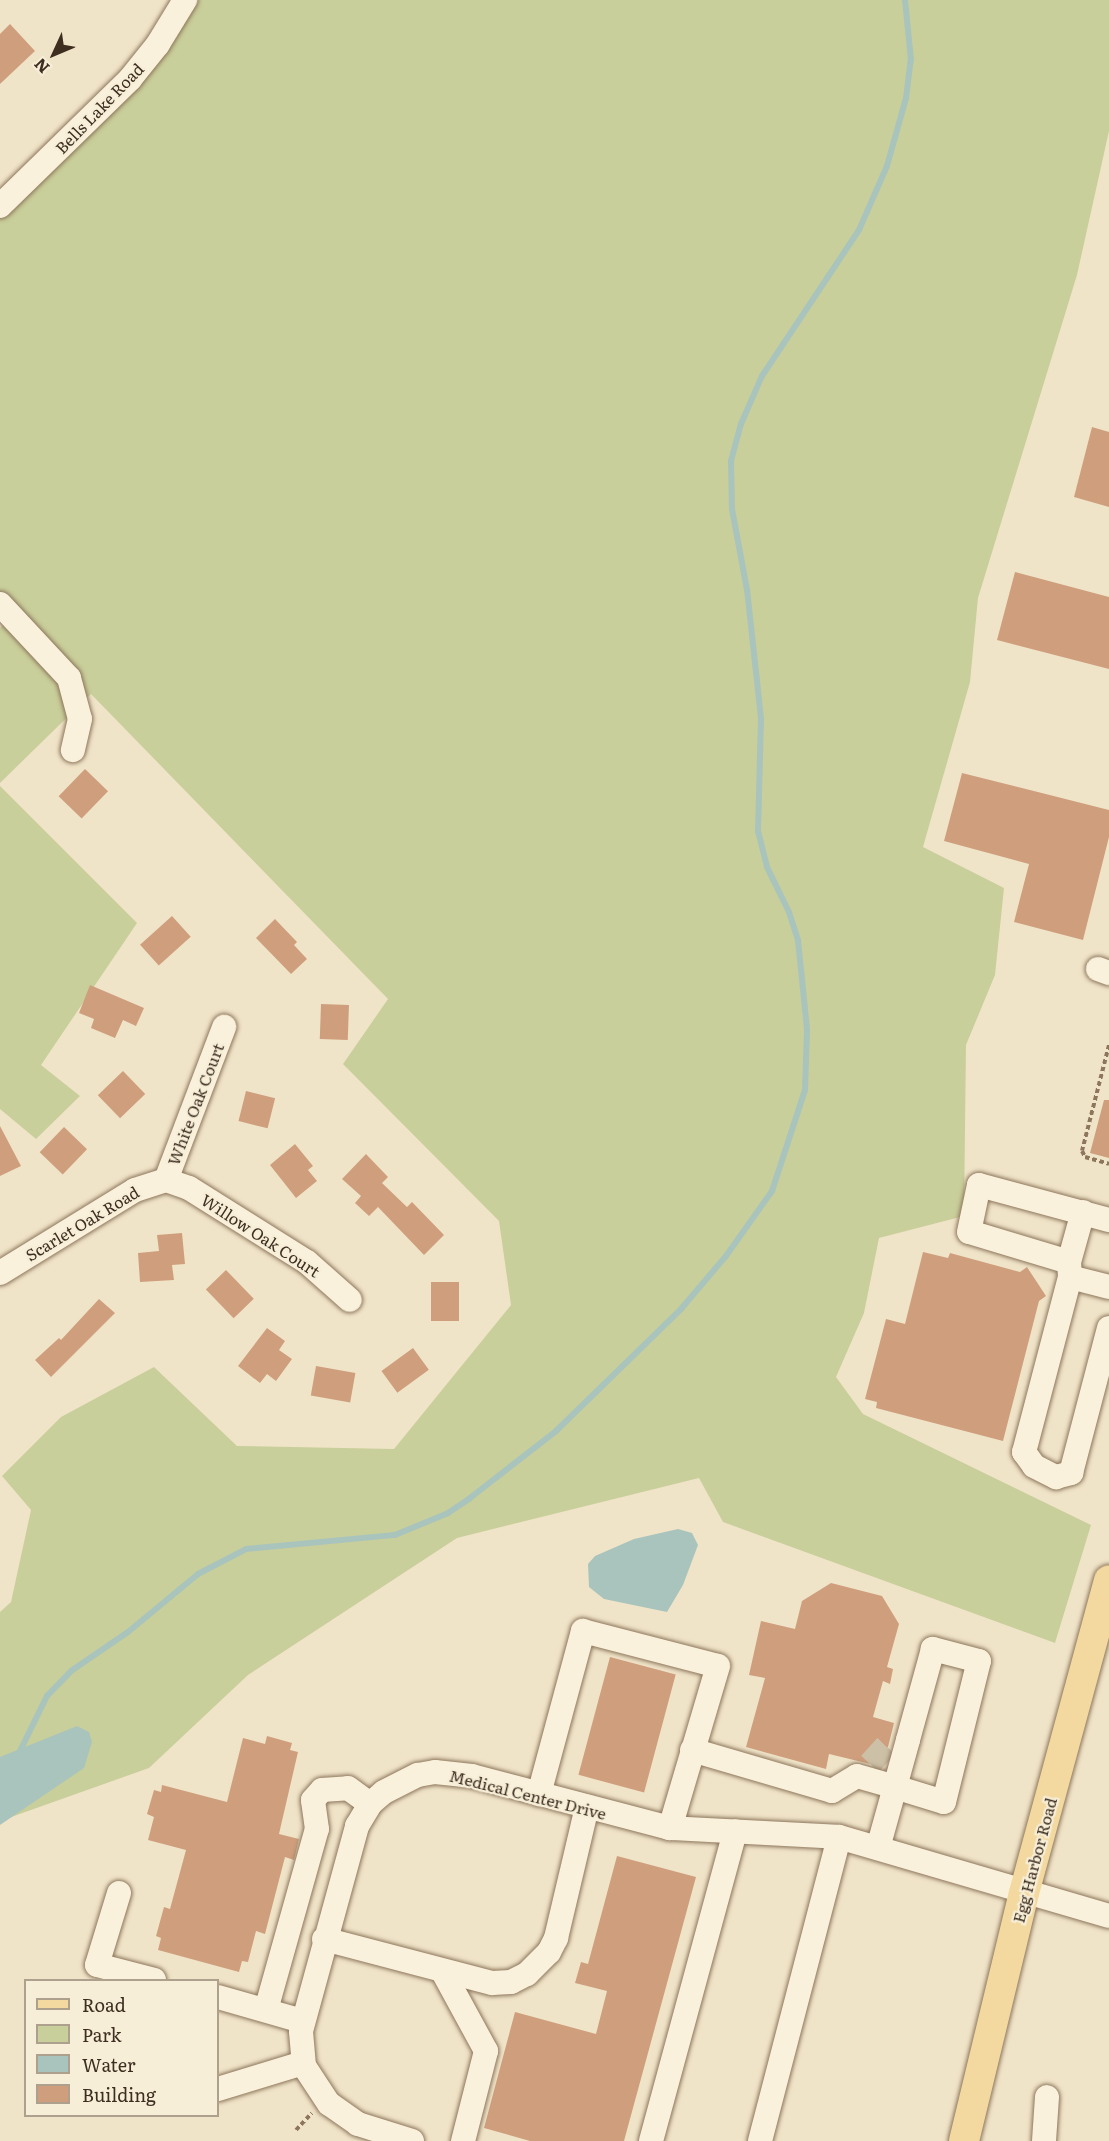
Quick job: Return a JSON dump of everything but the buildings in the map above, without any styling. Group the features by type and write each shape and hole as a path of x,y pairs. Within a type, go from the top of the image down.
{"main road":[{"name":"Egg Harbor Road","path":"964,2141 1024,1893 1109,1580"}],"street":[{"name":"Bells Lake Road","path":"0,206 130,79 158,44 184,0"},
{"path":"0,604 69,678 79,702 80,718 73,750"},
{"name":"White Oak Court","path":"166,1180 224,1027"},
{"name":"Scarlet Oak Road","path":"0,1273 135,1190 166,1180"},
{"name":"Willow Oak Court","path":"166,1180 189,1188 307,1262 350,1300"},
{"path":"1109,1220 980,1185 969,1232 1109,1287"},
{"path":"1083,1212 1024,1452 1034,1466 1056,1477 1071,1473 1109,1328"},
{"path":"539,1794 583,1631 718,1666 670,1828"},
{"path":"692,1750 832,1791 864,1770 895,1787 944,1803 979,1661 933,1648 898,1741 895,1787 878,1848"},
{"name":"Medical Center Drive","path":"412,2141 372,2130 343,2116 319,2092 303,2063 302,2021 350,1842 370,1804 399,1782 435,1772 472,1776 670,1828 839,1837 1109,1916"},
{"path":"266,2010 317,1829 313,1800 322,1790 348,1788 370,1804"},
{"path":"324,1939 492,1983 511,1982 526,1974 549,1952 556,1938 587,1808"},
{"path":"651,2141 735,1831"},
{"path":"760,2141 839,1837"},
{"path":"119,1893 97,1965 150,1979"},
{"path":"443,1971 486,2051 463,2141"},
{"path":"219,1997 302,2021"},
{"path":"219,2089 303,2063"},
{"path":"1044,2141 1047,2097"}],"path":[{"path":"1109,1045 1082,1151 1084,1157 1109,1164"},
{"path":"296,2130 312,2113"}],"green space":[{"path":"187,0 1109,0 1109,131 1077,275 978,598 970,682 923,847 1004,888 995,975 966,1045 964,1216 879,1238 864,1313 836,1377 863,1414 1091,1525 1055,1643 723,1522 699,1478 457,1538 248,1675 149,1768 0,1821 0,1612 11,1602 31,1510 2,1476 61,1417 154,1367 237,1446 394,1449 511,1305 499,1221 343,1064 388,999 91,694 0,783 0,628 12,614 0,601 0,201"},
{"path":"0,786 137,923 41,1065 80,1096 36,1139 0,1109"}],"water":[{"path":"678,1529 692,1533 698,1545 683,1585 667,1612 604,1599 589,1587 588,1564 595,1556 634,1539"},
{"path":"77,1726 89,1732 92,1742 84,1768 0,1825 0,1757"}],"waterway":[{"path":"20,1751 47,1696 71,1671 128,1632 198,1574 246,1549 395,1535 448,1513 470,1498 556,1431 681,1309 726,1256 772,1191 805,1090 807,1029 798,940 789,912 767,867 758,832 761,718 747,590 732,509 731,461 741,424 762,376 859,230 887,166 906,98 911,60 905,0"}],"tunnel":[{"path":"870,1764 889,1743"}]}
